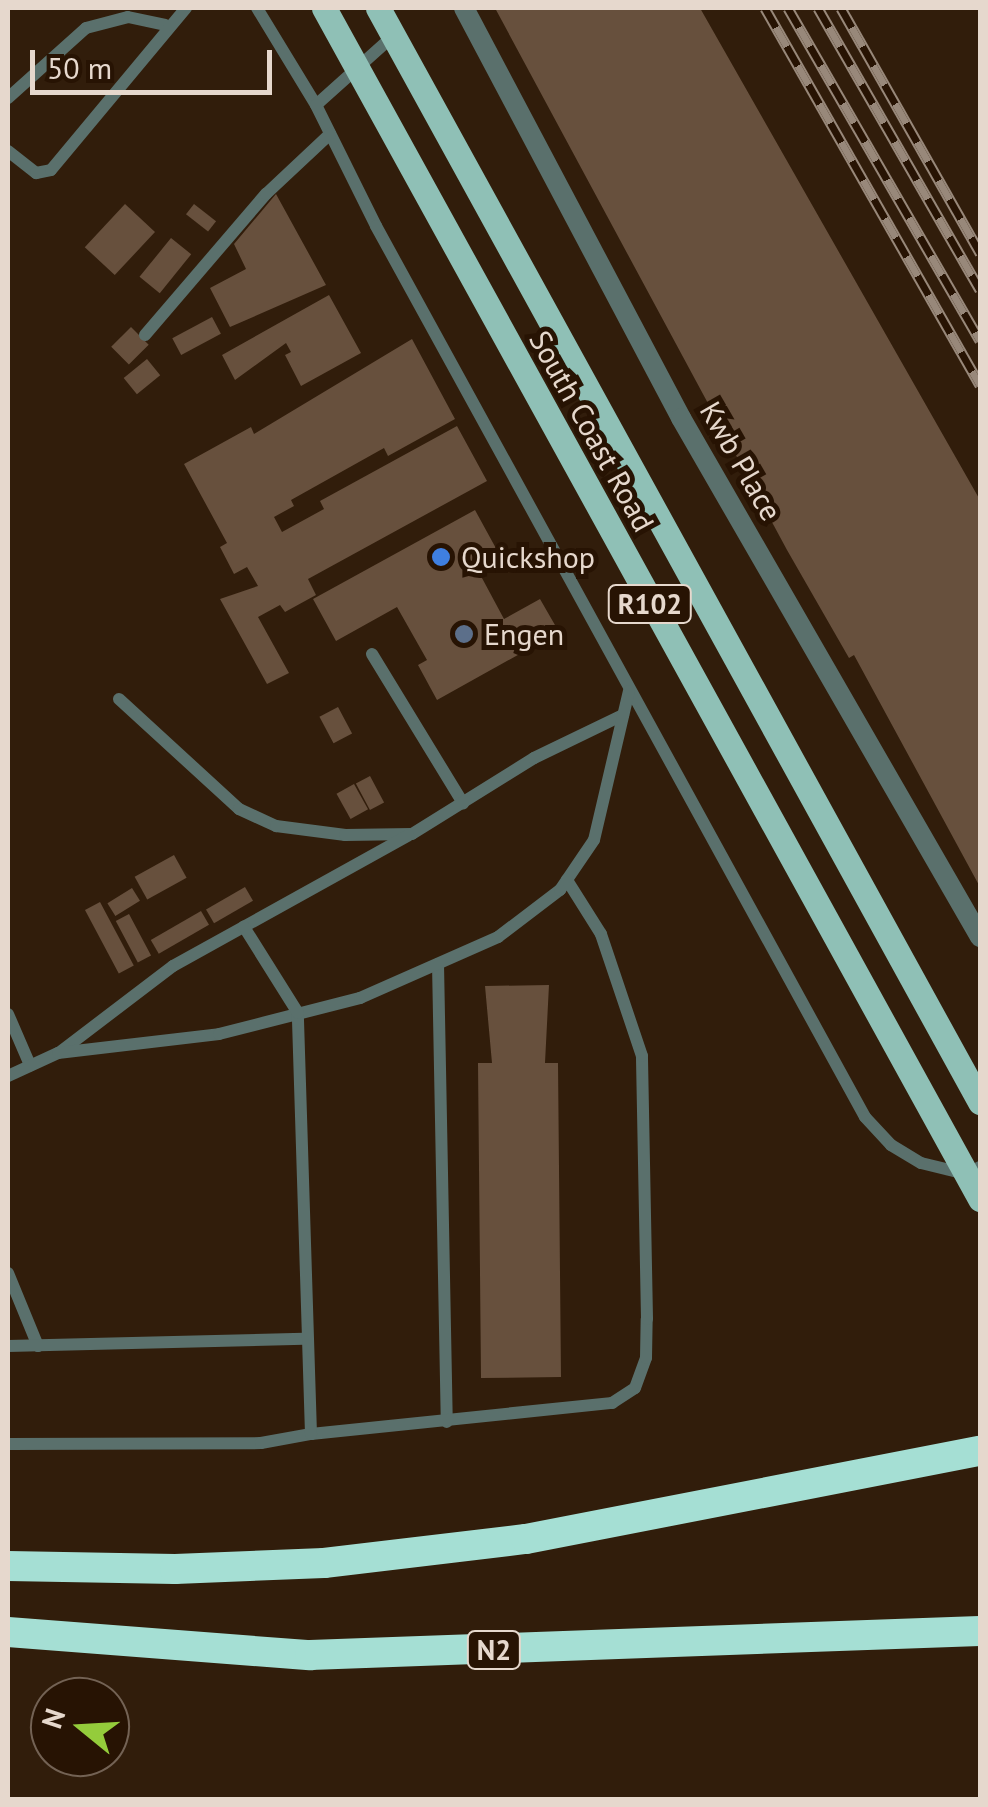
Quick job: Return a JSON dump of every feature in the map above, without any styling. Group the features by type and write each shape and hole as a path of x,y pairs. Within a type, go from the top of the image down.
{"highway":[{"path":"938,1460 980,1430"},
{"path":"8,1566 175,1570 360,1558 526,1539 980,1451"},
{"name":"N2","path":"8,1632 310,1655 980,1631"}],"main road":[{"name":"South Coast Road","path":"324,8 973,1170 980,1198"},
{"name":"South Coast Road","path":"378,8 980,1102"}],"street":[{"name":"Kwb Place","path":"464,8 681,418 980,936"}],"lane":[{"path":"8,152 36,172 51,170 108,107 165,25 186,8"},
{"path":"257,8 316,106 629,691 866,1117 891,1145 921,1162 973,1170"},
{"path":"8,98 86,28 128,16 165,25"},
{"path":"316,106 393,36"},
{"path":"144,335 266,194 330,134"},
{"path":"372,654 462,803"},
{"path":"8,1076 58,1054 219,1034 360,998 536,914 567,880 602,821 629,691"},
{"path":"119,699 178,758 258,820 345,835 412,834"},
{"path":"58,1054 173,966 624,714"},
{"path":"8,1444 262,1443 311,1434 612,1403 635,1388 646,1358 642,1056 601,934 567,880"},
{"path":"244,927 298,1014 304,1339 311,1434"},
{"path":"438,964 447,1422"},
{"path":"8,1014 30,1065"},
{"path":"8,1274 38,1346"},
{"path":"8,1346 304,1339"}],"building":[{"path":"495,8 700,8 980,500 980,887 854,655 849,658 787,550"},
{"path":"276,194 326,285 230,327 210,288 246,269 234,244"},
{"path":"125,204 155,232 115,275 85,247"},
{"path":"194,204 216,221 208,231 186,214"},
{"path":"171,238 191,254 160,293 140,277"},
{"path":"329,295 361,353 301,386 285,355 291,352 286,343 235,380 222,355"},
{"path":"212,317 221,334 181,355 172,338"},
{"path":"131,327 149,345 129,364 111,347"},
{"path":"412,339 455,419 388,456 384,448 291,500 294,506 274,517 282,532 324,509 320,501 457,426 487,481 308,579 316,595 285,612 280,605 258,617 289,673 267,684 220,599 258,586 247,567 234,574 220,547 227,543 184,464 251,427 254,434"},
{"path":"147,359 160,375 137,394 124,378"},
{"path":"475,510 498,552 475,565 504,619 540,599 559,632 437,700 418,665 427,660 397,607 336,641 313,599"},
{"path":"338,707 352,733 334,743 319,717"},
{"path":"370,776 384,802 370,810 356,784"},
{"path":"354,784 368,809 351,819 337,794"},
{"path":"174,855 187,878 147,900 135,877"},
{"path":"245,887 253,901 214,923 206,910"},
{"path":"132,888 140,901 115,916 107,903"},
{"path":"100,902 134,966 119,974 85,910"},
{"path":"201,911 209,925 159,954 151,940"},
{"path":"129,914 151,955 138,963 116,921"},
{"path":"549,985 545,1063 558,1063 561,1377 481,1378 478,1063 492,1063 485,986"}],"railway":[{"path":"765,8 980,385"},
{"path":"788,8 980,341"},
{"path":"818,8 980,290"},
{"path":"841,8 980,253"}],"place":[{"name":"Quickshop","path":"441,557"},
{"name":"Engen","path":"464,634"}]}
